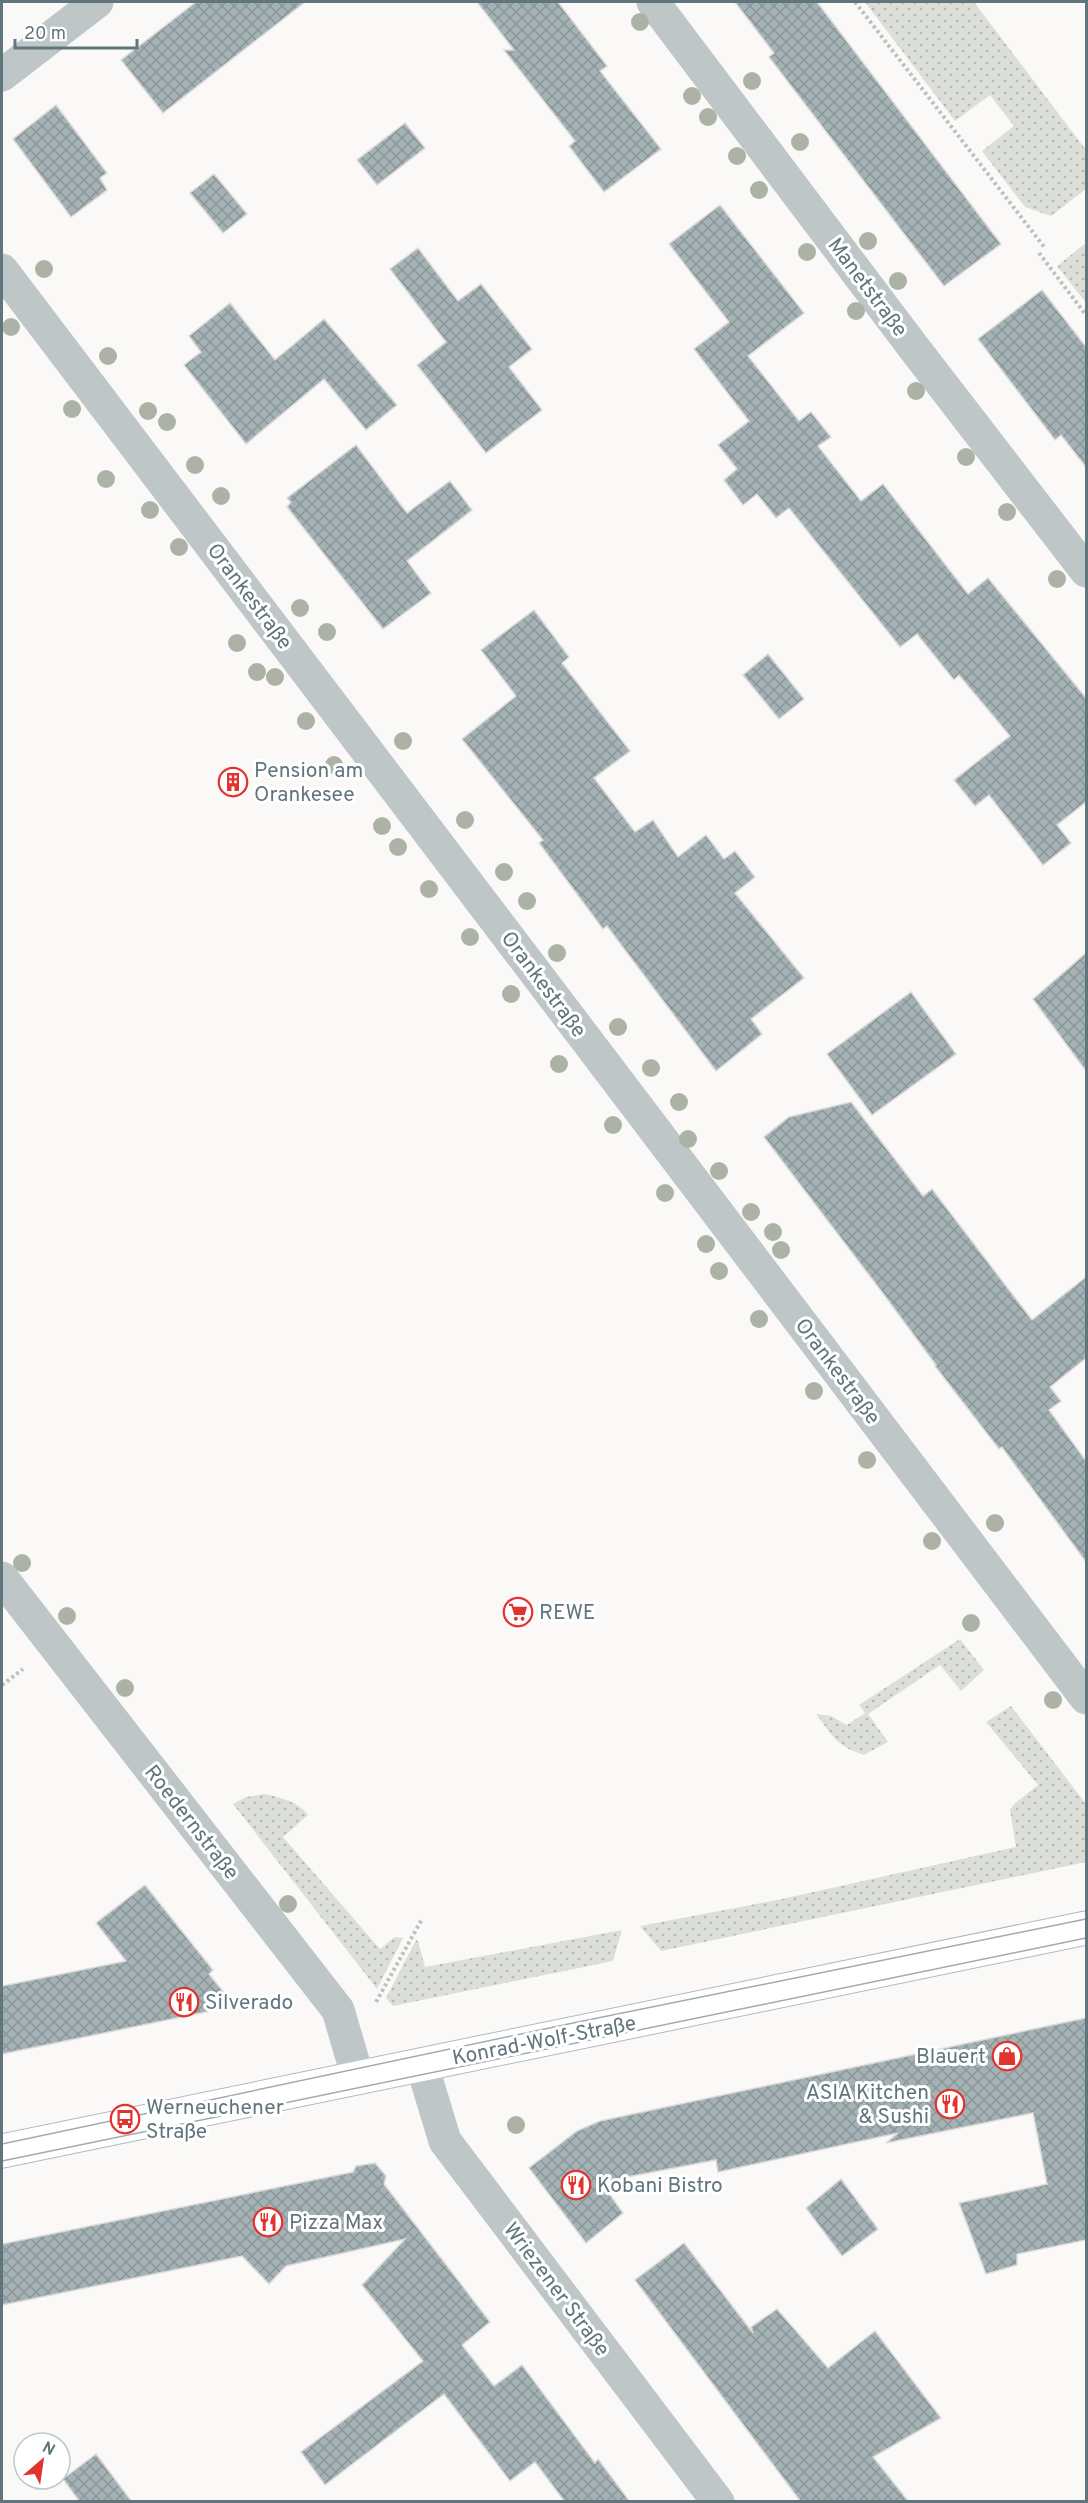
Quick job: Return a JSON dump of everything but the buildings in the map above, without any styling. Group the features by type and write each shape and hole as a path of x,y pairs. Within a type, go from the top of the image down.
{"main road":[{"name":"Konrad-Wolf-Straße","path":"2,2151 1086,1928"}],"street":[{"path":"2,75 97,2"},
{"name":"Manetstraße","path":"653,2 907,339 1086,571"},
{"name":"Orankestraße","path":"2,270 1086,1698"},
{"name":"Roedernstraße","path":"2,1578 338,2010 358,2078"},
{"name":"Wriezener Straße","path":"422,2065 445,2141 718,2502"}],"path":[{"path":"855,2 1045,248"},
{"path":"1039,253 1086,315"},
{"path":"2,1685 23,1669"},
{"path":"376,2003 422,1919"}],"shaded area":[{"path":"865,2 974,2 1086,150 1086,189 1051,216 1025,207 982,151 1014,126 990,95 955,121"},
{"path":"1086,243 1086,303 1057,266"},
{"path":"960,1639 984,1670 961,1691 940,1665 868,1714 888,1742 864,1755 841,1744 816,1714 831,1716 847,1725 865,1713 859,1705"},
{"path":"1011,1706 1086,1804 1086,1862 661,1951 640,1926 782,1899 1016,1847 1010,1810 1014,1804 1038,1785 986,1722"},
{"path":"265,1794 294,1803 308,1815 283,1837 380,1949 395,1937 403,1938 377,1989 233,1804 246,1797"},
{"path":"622,1930 613,1961 393,2006 386,1998 416,1940 425,1967"}],"tram line":[{"path":"2,2144 573,2023 1086,1919"},
{"path":"2,2161 1086,1938"}],"place":[{"name":"Pension am Orankesee","path":"233,782"},
{"name":"REWE","path":"518,1612"},
{"name":"Silverado","path":"184,2002"},
{"name":"Blauert","path":"1007,2056"},
{"name":"ASIA Kitchen & Sushi","path":"950,2104"},
{"name":"Werneuchener Straße","path":"125,2119"},
{"name":"Kobani Bistro","path":"576,2185"},
{"name":"Pizza Max","path":"268,2222"}]}
